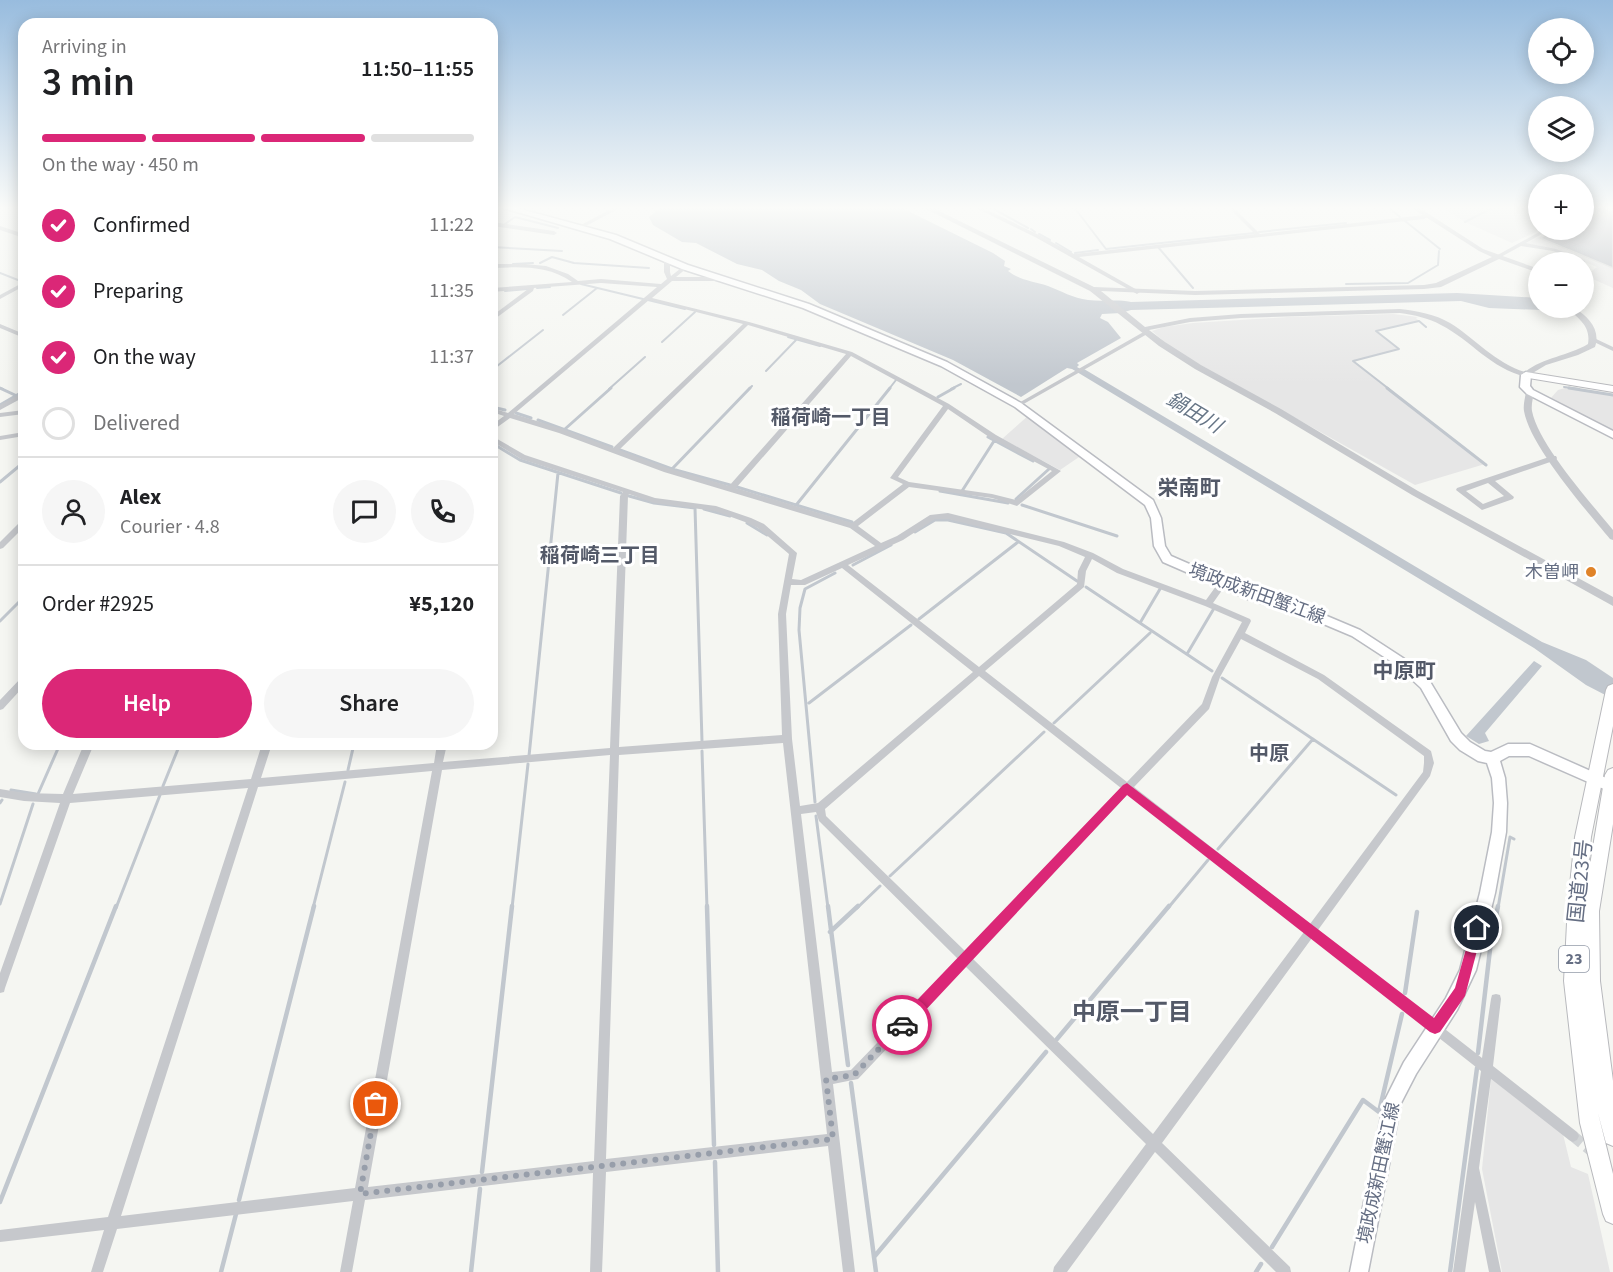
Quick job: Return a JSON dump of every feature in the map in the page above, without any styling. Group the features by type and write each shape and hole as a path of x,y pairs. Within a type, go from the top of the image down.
{"highway":[{"path":"1526,375 1613,388"},
{"name":"国道23号","path":"1612,696 1583,837 1576,904 1573,981 1590,1123 1613,1214"},
{"name":"国道23号","path":"1612,783 1591,910 1591,981 1607,1108 1613,1136"}],"main road":[{"name":"境政成新田蟹江線","path":"685,267 806,306 915,351 968,376 1018,405 1149,503 1156,514 1159,545 1167,559 1252,596 1335,623 1356,633 1399,662 1425,684 1456,737 1465,746 1483,757 1492,758 1497,766 1500,801 1492,867 1468,970 1460,991 1400,1084 1393,1102 1359,1272"},
{"path":"1526,375 1525,387 1530,392 1613,435"},
{"path":"1492,758 1508,750 1530,750 1594,779 1612,783"}],"street":[{"path":"546,266 576,282"},
{"path":"666,266 666,272 670,279"},
{"path":"1047,266 1094,289 1145,330 1198,367 1278,411 1415,493 1613,602"},
{"path":"1092,266 1137,292"},
{"path":"1094,289 1196,294 1424,287 1438,285 1479,266"},
{"path":"498,424 685,267"},
{"path":"670,279 724,279"},
{"path":"498,289 576,282 661,285"},
{"path":"498,315 531,290 531,286"},
{"path":"0,297 18,287"},
{"path":"647,298 850,352 948,405 994,437 1057,471 1017,502 992,496 908,484 894,478 948,405"},
{"path":"1018,405 1145,330 1182,321 1345,311 1407,312 1444,323 1490,360 1506,369 1526,375 1543,362 1587,349 1592,345 1594,335 1582,318"},
{"path":"614,451 747,323"},
{"path":"0,326 18,334"},
{"path":"1594,340 1613,349"},
{"path":"731,489 850,352"},
{"path":"1530,392 1528,412 1554,458 1613,537"},
{"path":"0,408 18,398"},
{"path":"498,411 666,470 853,526 881,547"},
{"path":"0,415 18,413"},
{"path":"0,438 18,435"},
{"path":"498,442 523,457 627,492 654,500 716,509 761,526 793,553 782,614 787,739 849,1272"},
{"path":"1489,480 1510,497 1482,507 1460,490 1480,484 1489,480 1554,458"},
{"path":"853,526 908,484"},
{"path":"596,1272 624,496 627,492"},
{"path":"787,582 802,583 881,547 933,517 948,516 1054,542 1090,555 1120,571 1247,621 1216,677 1206,706 854,1075 826,1079"},
{"path":"0,546 18,530"},
{"path":"795,812 820,807 1081,585 1082,571 1090,555"},
{"path":"843,565 1573,1136"},
{"path":"1208,604 1222,584"},
{"path":"1059,1272 1426,773 1429,763 1428,754 1321,677 1241,635"},
{"path":"0,706 18,686"},
{"path":"0,794 25,799 66,799 616,751 787,739"},
{"path":"0,988 66,799 86,750"},
{"path":"97,1272 265,750"},
{"path":"346,1272 441,750"},
{"path":"820,807 822,818 1285,1272"},
{"path":"1459,1272 1496,999"},
{"path":"0,1236 833,1139"},
{"path":"1474,1165 1496,1272"}],"shaded area":[{"path":"747,266 1005,266 1011,269 1008,271 1018,277 1072,296 1099,301 1457,293 1528,297 1528,310 1489,308 1461,301 1131,310 1102,314 1100,318 1108,322 1121,338 1077,363 1079,365 1077,367 1084,369 1542,642 1586,660 1613,678 1613,699 1586,685 1534,648 1072,369 1067,368 1021,397 953,360 820,304 801,290 779,281 762,270"},
{"path":"1595,266 1613,266 1613,288 1594,280"},
{"path":"1393,314 1418,317 1416,318 1419,321 1377,331 1399,349 1354,361 1485,464 1415,485 1174,350 1152,331 1193,323"},
{"path":"1565,388 1613,395 1613,431 1550,399 1558,390"},
{"path":"1029,415 1082,455 1060,470 1002,439"},
{"path":"1534,661 1542,666 1485,733 1489,741 1479,744 1466,736"},
{"path":"1491,1079 1563,1134 1571,1167 1588,1174 1610,1272 1502,1272 1482,1169"}],"waterway":[{"path":"624,266 649,268"},
{"path":"1175,266 1193,288"},
{"path":"1346,284 1408,283 1436,266"},
{"path":"0,273 18,280"},
{"path":"581,284 643,299"},
{"path":"537,288 550,287"},
{"path":"563,315 597,288"},
{"path":"505,291 528,289"},
{"path":"648,300 685,309"},
{"path":"662,342 695,312"},
{"path":"1389,389 1353,361 1399,349 1376,331 1419,321 1426,327"},
{"path":"498,365 543,330"},
{"path":"788,337 820,346"},
{"path":"766,371 796,340"},
{"path":"609,389 645,357"},
{"path":"889,389 896,380"},
{"path":"951,389 961,384"},
{"path":"1564,387 1579,389"},
{"path":"3,389 0,388 16,396"},
{"path":"565,429 611,388"},
{"path":"672,469 750,388"},
{"path":"797,504 890,388"},
{"path":"938,397 954,388"},
{"path":"1387,388 1486,465"},
{"path":"1569,388 1613,395"},
{"path":"0,405 16,396"},
{"path":"498,408 505,410"},
{"path":"516,413 531,418"},
{"path":"538,420 612,447"},
{"path":"988,437 1033,461"},
{"path":"962,491 994,441"},
{"path":"498,447 520,460 621,493"},
{"path":"620,450 672,469"},
{"path":"0,482 18,467"},
{"path":"672,469 730,485"},
{"path":"1016,499 1049,469"},
{"path":"529,756 558,473"},
{"path":"737,487 852,522"},
{"path":"940,491 1008,503"},
{"path":"629,496 654,503 695,508 702,741"},
{"path":"1022,505 1117,536"},
{"path":"704,509 730,516"},
{"path":"915,532 935,520 948,520 1006,533 1077,581"},
{"path":"747,523 767,535"},
{"path":"919,619 1018,542"},
{"path":"853,565 891,545"},
{"path":"815,802 799,630 800,608 805,589 835,573"},
{"path":"1086,587 1140,623"},
{"path":"1140,623 1160,589"},
{"path":"0,621 18,603"},
{"path":"1187,654 1213,610"},
{"path":"1140,623 1212,671"},
{"path":"809,703 911,625"},
{"path":"1054,723 1150,633"},
{"path":"1222,678 1313,739"},
{"path":"890,876 1044,732"},
{"path":"1218,849 1313,739"},
{"path":"1313,739 1396,795"},
{"path":"38,794 57,750"},
{"path":"163,786 178,750"},
{"path":"348,770 353,750"},
{"path":"702,751 707,908"},
{"path":"512,908 528,764"},
{"path":"313,908 345,782"},
{"path":"11,790 36,794"},
{"path":"116,908 160,795"},
{"path":"0,904 33,804"},
{"path":"816,816 828,908"},
{"path":"1498,908 1510,837 1514,839"},
{"path":"1168,908 1208,860"},
{"path":"857,908 880,886"},
{"path":"0,1202 116,906"},
{"path":"239,1200 314,906"},
{"path":"482,1172 512,906"},
{"path":"707,906 714,1145"},
{"path":"828,906 831,931"},
{"path":"831,931 858,906"},
{"path":"1057,1039 1169,906"},
{"path":"1478,1053 1491,941 1498,906"},
{"path":"1405,993 1417,912"},
{"path":"831,931 848,1065"},
{"path":"1272,1247 1363,1100 1379,1112 1402,1014"},
{"path":"874,1257 1046,1052"},
{"path":"1450,1272 1477,1068"},
{"path":"851,1083 874,1257"},
{"path":"715,1162 718,1272"},
{"path":"471,1272 480,1189"},
{"path":"221,1272 236,1214"},
{"path":"874,1257 876,1272"},
{"path":"1256,1272 1261,1264"}],"tunnel":[{"path":"1573,1136 1594,1153"}],"way so far":[{"path":"376,1104 360,1194 833,1139 826,1079 854,1075 902,1025"}],"place":[{"name":"木曽岬","path":"1591,572"}],"district":[{"name":"稲荷崎一丁目","path":"831,418"},
{"name":"栄南町","path":"1189,488"},
{"name":"稲荷崎三丁目","path":"600,556"},
{"name":"中原町","path":"1404,671"},
{"name":"中原","path":"1269,754"},
{"name":"中原一丁目","path":"1132,1012"}],"route":[{"path":"902,1025 1127,788 1435,1028 1460,991 1468,970 1477,928"}],"water label":[{"name":"鍋田川","path":"1194,413"}]}
